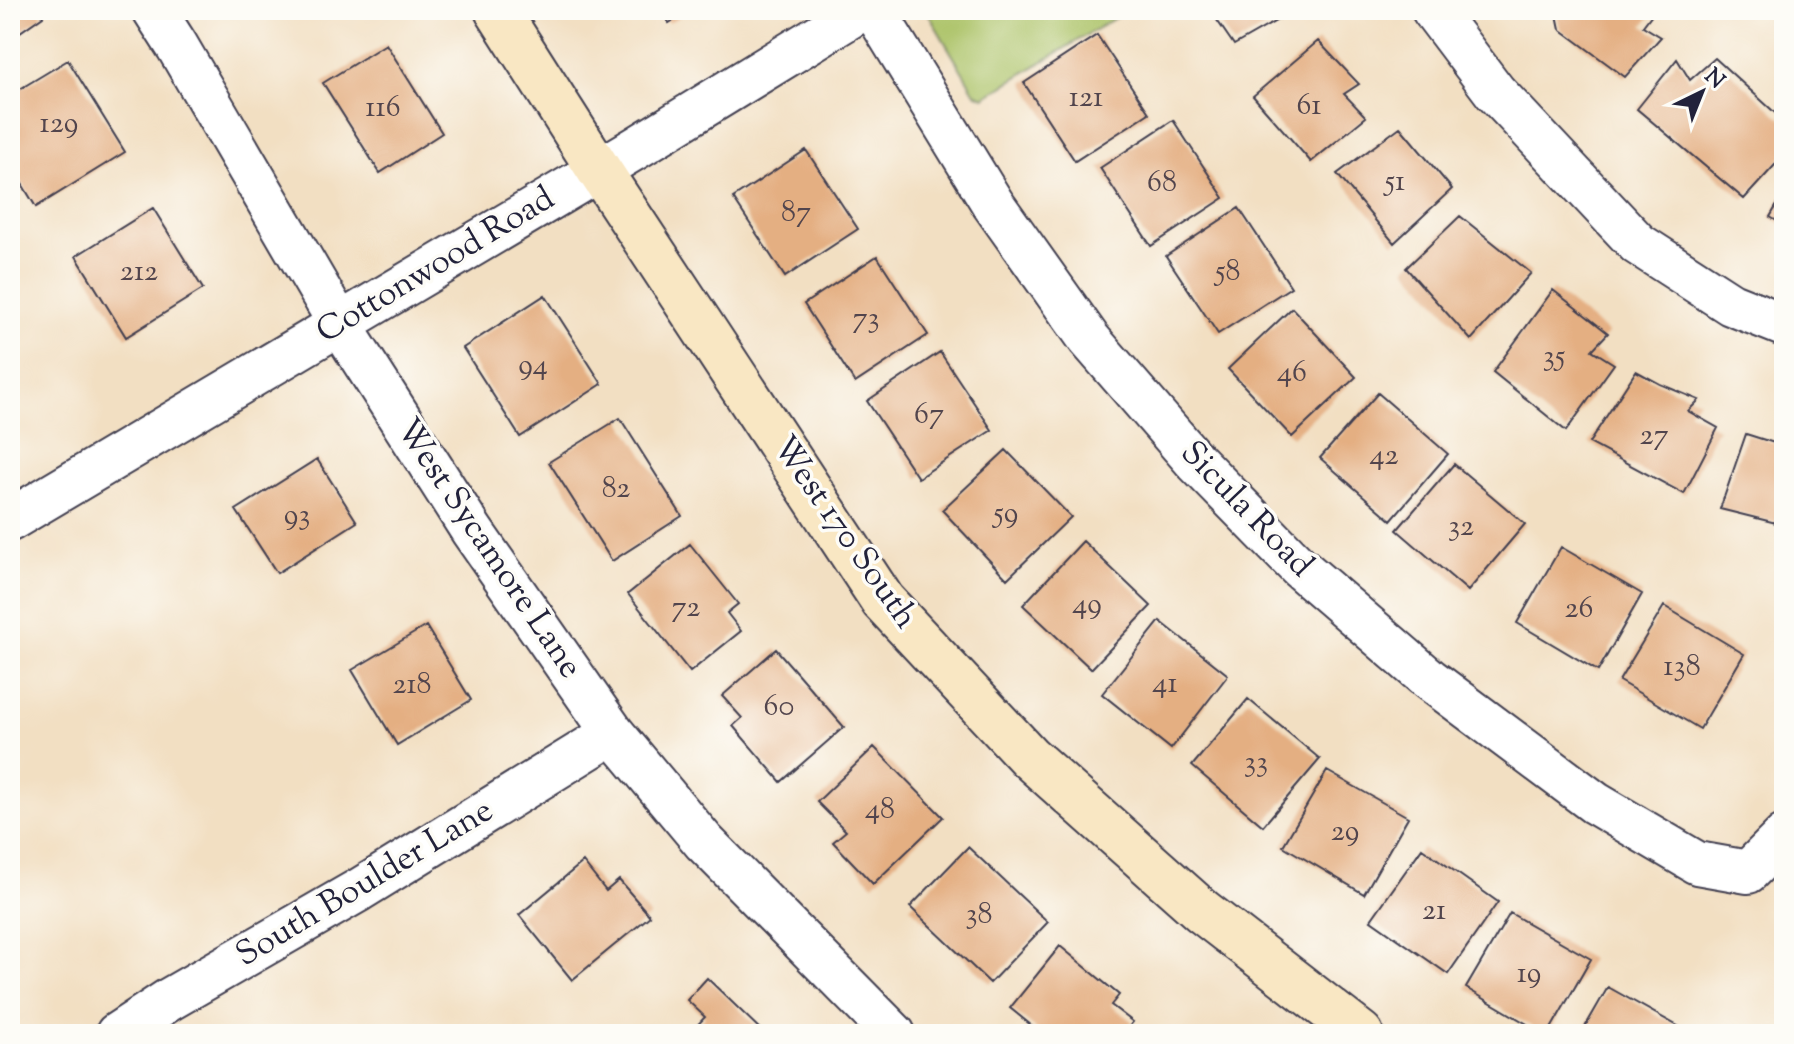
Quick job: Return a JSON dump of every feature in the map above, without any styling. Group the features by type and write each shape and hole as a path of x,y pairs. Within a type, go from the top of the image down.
{"street":[{"name":"West Sycamore Lane","path":"154,10 339,323 472,531 613,733 704,842 894,1034"},
{"name":"West 170 South","path":"497,10 883,601 1041,768 1202,911 1361,1034"},
{"name":"Cottonwood Road","path":"10,520 599,170 861,10"},
{"name":"Sicula Road","path":"874,10 993,204 1089,339 1195,461 1299,567 1429,679 1595,803 1697,863 1748,872 1784,836"},
{"path":"1433,10 1495,92 1638,244 1731,304 1784,325"},
{"name":"South Boulder Lane","path":"117,1034 170,999 359,890 613,733"}],"green space":[{"path":"926,10 1128,10 984,97 975,93"}],"building":[{"path":"10,10 39,10 43,16 10,39"},
{"path":"661,10 689,10 669,23"},
{"path":"1210,10 1295,10 1234,45"},
{"path":"1556,10 1655,10 1643,26 1661,37 1625,77 1560,29"},
{"path":"1097,35 1149,113 1075,161 1024,83"},
{"path":"1318,41 1359,84 1344,94 1366,117 1311,162 1253,96"},
{"path":"386,44 442,133 380,173 323,83"},
{"path":"1715,58 1784,121 1784,155 1744,199 1637,109 1677,59 1690,80"},
{"path":"68,60 125,152 36,207 10,164 10,95"},
{"path":"1173,120 1224,198 1151,246 1100,168"},
{"path":"1400,127 1452,189 1394,243 1337,174"},
{"path":"806,150 858,229 785,277 733,198"},
{"path":"1784,193 1784,225 1770,217"},
{"path":"153,208 203,289 126,337 76,256"},
{"path":"1239,208 1291,287 1218,334 1166,256"},
{"path":"1460,216 1531,273 1471,340 1406,268"},
{"path":"877,256 928,335 855,383 804,304"},
{"path":"1553,290 1608,333 1592,350 1614,364 1566,431 1493,372"},
{"path":"545,295 602,384 520,437 463,348"},
{"path":"1292,308 1356,377 1292,437 1228,369"},
{"path":"940,352 992,430 918,478 867,401"},
{"path":"1636,371 1699,400 1688,411 1718,428 1684,494 1589,443"},
{"path":"1378,393 1448,454 1391,520 1320,458"},
{"path":"620,418 682,516 612,561 549,462"},
{"path":"1746,434 1784,446 1784,525 1720,509"},
{"path":"1006,450 1071,517 1007,579 942,510"},
{"path":"317,459 357,522 277,573 236,510"},
{"path":"1454,464 1525,524 1468,591 1397,530"},
{"path":"1083,541 1151,606 1091,669 1023,605"},
{"path":"690,544 738,604 727,613 741,631 690,672 628,594"},
{"path":"1561,547 1642,594 1598,671 1517,623"},
{"path":"1664,606 1744,654 1700,729 1619,681"},
{"path":"1160,621 1228,675 1171,749 1102,694"},
{"path":"426,626 471,700 397,745 352,670"},
{"path":"776,649 844,727 781,782 733,726 742,718 722,696"},
{"path":"1248,699 1320,759 1263,826 1192,766"},
{"path":"874,747 943,817 873,884 833,842 846,831 817,802"},
{"path":"1327,771 1408,817 1364,894 1283,846"},
{"path":"968,847 1048,922 990,983 910,907"},
{"path":"1422,848 1498,902 1448,974 1371,920"},
{"path":"583,862 606,891 619,880 650,916 572,980 519,915"},
{"path":"1510,913 1591,959 1548,1034 1466,988"},
{"path":"1060,946 1119,995 1111,1005 1133,1022 1123,1034 1042,1034 1010,1008"},
{"path":"707,978 765,1034 689,1034 705,1017 687,1000"},
{"path":"1608,987 1692,1034 1581,1034"}]}
